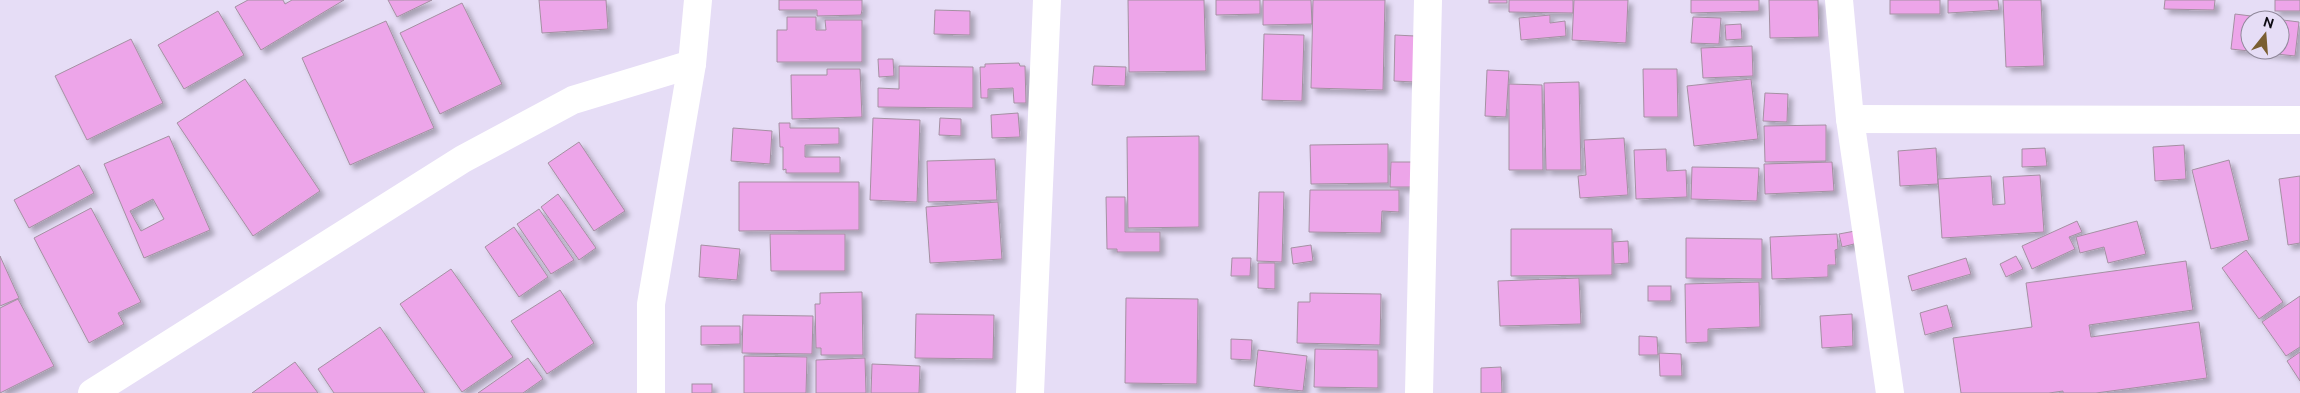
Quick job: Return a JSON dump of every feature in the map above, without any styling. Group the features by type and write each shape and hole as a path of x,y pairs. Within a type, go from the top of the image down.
{"street":[{"path":"652,393 651,304 692,64 698,0"},
{"path":"1030,393 1047,0"},
{"path":"1419,393 1428,0"},
{"path":"1839,0 1850,119 1885,393"},
{"path":"92,393 463,159 573,100 692,64"},
{"path":"1850,119 2300,120"}],"building":[{"path":"248,0 283,0 285,4 292,0 344,0 261,50 235,7"},
{"path":"388,0 432,0 397,17"},
{"path":"539,0 606,0 608,29 542,33"},
{"path":"779,0 862,0 862,10 861,15 817,16 817,10 779,10"},
{"path":"1128,0 1204,0 1206,71 1129,72"},
{"path":"1216,0 1260,0 1260,14 1216,15"},
{"path":"1263,0 1311,0 1312,24 1263,25"},
{"path":"1313,0 1385,0 1383,90 1311,88"},
{"path":"1489,0 1507,0 1507,3 1489,3"},
{"path":"1509,0 1573,0 1573,13 1509,12"},
{"path":"1574,0 1628,0 1626,43 1572,40"},
{"path":"1691,0 1759,0 1759,11 1691,13"},
{"path":"1769,0 1818,0 1819,37 1770,38"},
{"path":"1890,0 1940,0 1940,14 1890,14"},
{"path":"1948,0 1998,0 1999,10 1948,13"},
{"path":"2003,0 2041,0 2044,66 2006,67"},
{"path":"2165,0 2215,0 2214,10 2164,9"},
{"path":"2275,0 2300,0 2300,11 2275,10"},
{"path":"462,3 502,84 440,114 400,33"},
{"path":"935,10 970,11 970,35 934,34"},
{"path":"218,11 244,55 184,89 158,45"},
{"path":"2235,14 2240,15 2240,50 2231,49"},
{"path":"1550,15 1550,23 1565,21 1566,36 1521,40 1519,18"},
{"path":"787,17 816,17 816,30 826,30 825,20 862,20 862,62 777,62 777,30 787,30"},
{"path":"1693,17 1721,18 1719,44 1691,43"},
{"path":"386,21 434,128 350,165 302,58"},
{"path":"2290,21 2299,22 2295,56 2290,55"},
{"path":"1741,24 1742,39 1726,40 1725,25"},
{"path":"1264,34 1304,35 1302,101 1262,100"},
{"path":"1395,35 1415,36 1414,82 1394,81"},
{"path":"131,39 163,103 87,140 55,76"},
{"path":"1752,46 1753,76 1703,78 1701,48"},
{"path":"878,59 893,59 894,76 879,77"},
{"path":"1019,63 1020,66 1025,66 1026,103 1014,103 1013,88 988,89 988,98 981,98 980,67 985,67 985,64"},
{"path":"899,66 973,67 973,108 878,107 878,88 899,89"},
{"path":"1094,66 1126,67 1125,86 1092,85"},
{"path":"827,69 860,69 862,117 792,119 791,75 827,75"},
{"path":"1643,69 1677,69 1678,117 1644,117"},
{"path":"1487,70 1509,71 1506,117 1485,116"},
{"path":"245,79 320,191 253,236 177,123"},
{"path":"1751,79 1758,139 1694,146 1687,86"},
{"path":"1579,82 1581,170 1546,170 1544,83"},
{"path":"1509,84 1542,85 1543,170 1509,170"},
{"path":"1765,93 1788,94 1787,122 1763,121"},
{"path":"1018,113 1020,137 992,138 991,115"},
{"path":"873,118 920,120 917,202 870,200"},
{"path":"940,118 961,119 961,136 939,135"},
{"path":"779,123 790,123 790,128 839,128 839,144 805,145 805,157 840,157 840,173 786,173 786,169 783,170 783,147 780,147"},
{"path":"1826,125 1826,161 1765,162 1764,126"},
{"path":"733,128 772,131 770,164 731,161"},
{"path":"169,136 210,230 144,258 104,164","holes":["153,199 164,219 141,231 130,211"]},
{"path":"1199,136 1199,227 1128,228 1127,137"},
{"path":"1624,138 1628,195 1580,198 1578,176 1586,175 1584,140"},
{"path":"579,142 625,211 594,231 548,163"},
{"path":"1388,144 1388,183 1311,184 1310,145"},
{"path":"2184,145 2186,179 2155,181 2153,147"},
{"path":"1936,148 1938,184 1900,186 1898,151"},
{"path":"2045,148 2047,166 2022,167 2022,149"},
{"path":"1666,149 1667,171 1686,170 1687,197 1636,199 1634,150"},
{"path":"995,159 997,200 928,202 927,161"},
{"path":"2229,160 2249,240 2211,249 2192,170"},
{"path":"1391,162 1420,162 1421,187 1390,187"},
{"path":"1832,162 1834,191 1765,194 1764,164"},
{"path":"79,165 94,193 29,228 14,200"},
{"path":"1692,167 1759,168 1757,201 1691,199"},
{"path":"2040,175 2044,232 1942,238 1938,179 1991,176 1993,205 2005,204 2003,177"},
{"path":"2300,176 2300,243 2288,245 2279,179"},
{"path":"739,182 859,182 859,230 739,231"},
{"path":"1310,190 1399,190 1399,212 1382,211 1381,233 1309,232"},
{"path":"1259,192 1284,192 1282,262 1257,261"},
{"path":"558,194 596,248 579,260 541,207"},
{"path":"1106,197 1125,197 1125,232 1160,232 1160,252 1117,252 1117,249 1107,249"},
{"path":"998,202 1002,259 930,263 926,207"},
{"path":"91,208 141,302 118,313 124,324 89,343 34,238"},
{"path":"539,209 574,260 551,274 517,224"},
{"path":"2077,221 2082,232 2069,237 2075,249 2032,269 2022,246"},
{"path":"2137,221 2146,254 2108,263 2104,247 2080,253 2076,237"},
{"path":"514,227 548,277 519,297 485,247"},
{"path":"1511,229 1612,229 1612,275 1511,276"},
{"path":"1855,231 1858,243 1842,247 1839,234"},
{"path":"770,234 845,234 845,271 771,271"},
{"path":"1837,234 1836,265 1828,265 1828,277 1772,279 1770,237"},
{"path":"1686,238 1762,239 1762,279 1686,278"},
{"path":"1628,241 1629,263 1614,264 1613,242"},
{"path":"701,245 740,249 737,280 699,277"},
{"path":"1311,245 1313,261 1293,264 1291,248"},
{"path":"2246,250 2283,302 2259,319 2222,268"},
{"path":"0,256 19,298 0,306"},
{"path":"2016,256 2023,269 2006,277 2000,264"},
{"path":"1232,258 1251,258 1250,276 1231,276"},
{"path":"1966,258 1971,274 1912,291 1908,276"},
{"path":"2186,261 2193,310 2089,325 2091,337 2199,322 2207,378 2096,393 2063,393 2063,391 2049,393 1961,393 1953,338 2032,327 2026,283"},
{"path":"1258,263 1275,263 1275,289 1258,288"},
{"path":"451,269 513,357 462,392 400,304"},
{"path":"1579,278 1581,324 1500,326 1498,281"},
{"path":"1759,282 1760,327 1708,329 1708,342 1686,343 1685,284"},
{"path":"1648,286 1671,286 1671,301 1648,301"},
{"path":"560,290 594,343 547,374 511,321"},
{"path":"862,292 863,355 821,355 821,348 816,348 815,304 820,304 820,293"},
{"path":"1310,293 1381,294 1380,345 1297,343 1298,302 1310,302"},
{"path":"2300,296 2300,347 2286,356 2262,322"},
{"path":"1126,298 1198,299 1197,384 1125,383"},
{"path":"18,299 54,366 0,393 0,308"},
{"path":"1947,305 1953,327 1925,335 1920,313"},
{"path":"916,314 994,315 993,359 915,358"},
{"path":"1852,314 1853,346 1822,348 1820,316"},
{"path":"743,315 813,316 812,354 742,353"},
{"path":"701,326 740,326 740,344 701,345"},
{"path":"380,327 425,393 334,393 318,369"},
{"path":"1639,336 1657,337 1658,355 1639,355"},
{"path":"1231,339 1252,340 1251,360 1231,359"},
{"path":"1315,349 1378,350 1378,388 1314,387"},
{"path":"1258,350 1307,356 1303,391 1254,386"},
{"path":"2300,352 2300,381 2287,361"},
{"path":"1659,353 1681,354 1682,376 1660,376"},
{"path":"744,356 807,357 806,393 744,393"},
{"path":"528,358 543,379 523,393 478,393"},
{"path":"865,358 866,393 816,393 816,360"},
{"path":"295,362 318,393 252,393"},
{"path":"872,364 920,366 919,393 871,393"},
{"path":"1501,367 1502,393 1481,393 1481,368"},
{"path":"692,384 712,384 712,393 692,393"}]}
